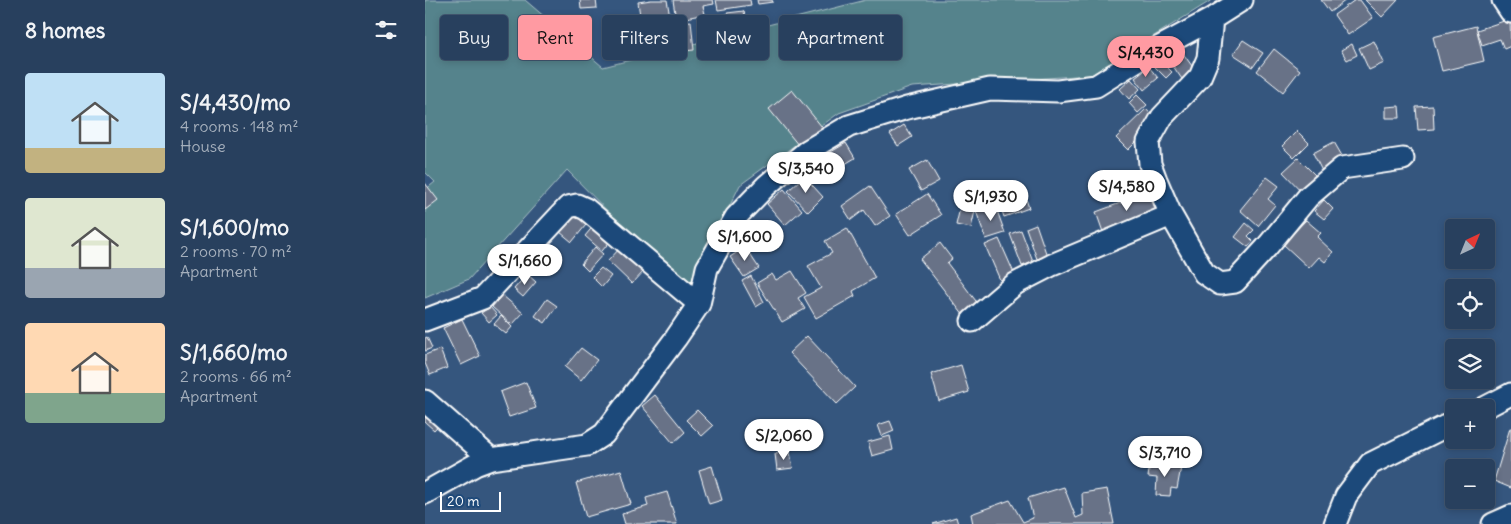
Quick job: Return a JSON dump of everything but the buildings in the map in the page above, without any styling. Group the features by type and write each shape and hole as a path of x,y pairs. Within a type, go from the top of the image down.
{"street":[{"path":"425,493 475,465 491,459 587,444 604,434 699,304 707,268 735,217 766,186 807,151 849,126 907,108 990,89 1058,91 1096,86 1147,54 1212,19 1241,0"},
{"path":"1503,0 1511,12"},
{"path":"1212,19 1208,58 1200,77 1162,117 1149,142 1150,164 1156,180 1171,215 1204,273 1220,284 1235,282 1308,197 1342,168 1403,159"},
{"path":"425,320 483,298 568,207 577,205 586,209 699,304"},
{"path":"972,321 1015,284 1052,265 1171,215"},
{"path":"1495,402 1511,394"},
{"path":"425,402 491,459"},
{"path":"1335,524 1346,496 1370,464 1445,426"},
{"path":"1493,524 1511,516"}],"green space":[{"path":"425,0 525,0 542,15 518,15 518,60 592,60 592,58 603,67 630,60 687,60 687,46 697,43 697,60 769,60 769,25 779,22 779,60 902,60 902,15 807,15 866,0 1212,0 1091,75 912,87 839,113 740,185 697,272 690,295 567,170 469,279 425,298 425,190 435,182 425,172"}]}
